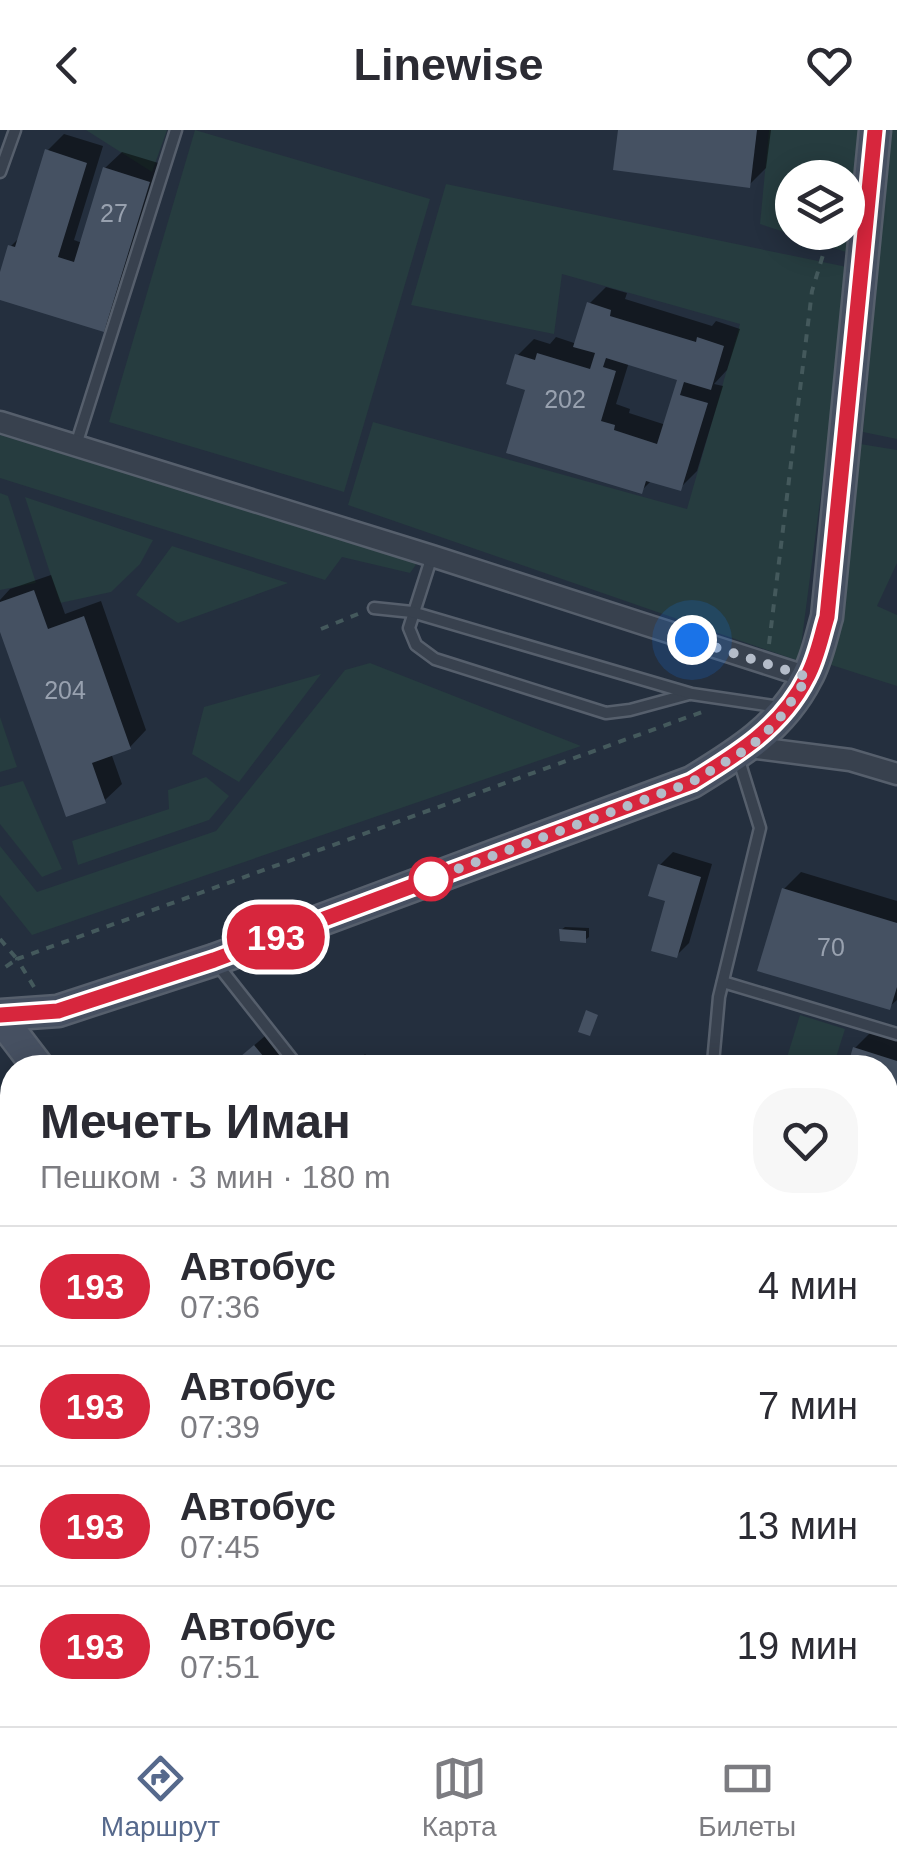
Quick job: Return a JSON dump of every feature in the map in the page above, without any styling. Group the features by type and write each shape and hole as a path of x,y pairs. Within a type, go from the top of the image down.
{"street":[{"path":"0,1016 50,1012 214,960 692,782 743,751 777,722 808,677 827,617 875,130"},
{"path":"0,422 808,677"},
{"path":"743,751 850,760 897,774"},
{"path":"0,1016 29,1055"}],"lane":[{"path":"0,172 15,130"},
{"path":"76,446 176,130"},
{"path":"432,556 409,628 412,640 435,658 595,711 617,713 692,694"},
{"path":"374,608 412,612 692,694 786,708"},
{"path":"710,1055 760,828 743,751"},
{"path":"214,960 289,1055"},
{"path":"723,982 897,1034"}],"path":[{"path":"767,664 812,291 825,250"},
{"path":"321,629 374,608"},
{"path":"2,970 18,959 735,700"},
{"path":"0,939 18,959 50,1012"}],"green space":[{"path":"86,130 167,130 152,172"},
{"path":"195,130 430,199 344,492 109,422"},
{"path":"769,130 866,130 861,160 775,160 775,229 760,224"},
{"path":"891,130 897,130 897,439 863,432"},
{"path":"446,184 847,267 799,661 348,505 373,422 687,509 740,324 562,274 554,334 411,305"},
{"path":"0,435 420,559 410,573 342,557 325,580 0,478"},
{"path":"854,443 897,450 897,563 877,606 897,615 897,686 822,662"},
{"path":"0,493 8,496 36,583 0,590"},
{"path":"25,497 153,540 140,564 111,592 60,603"},
{"path":"172,546 288,583 178,623 136,595"},
{"path":"370,663 581,746 32,935 0,895 0,846 37,892 216,831 345,670"},
{"path":"321,674 239,782 192,754 204,707"},
{"path":"0,717 17,767 0,772"},
{"path":"206,777 229,796 209,820 78,865 72,841 169,809 168,790"},
{"path":"23,781 62,869 42,877 0,824 0,787"},
{"path":"800,1015 845,1029 837,1055 788,1055"}],"building":[{"path":"618,130 757,130 750,188 613,170"},
{"path":"45,149 87,163 58,257 74,262 103,167 150,182 104,332 0,300 0,272 8,245 15,247"},
{"path":"587,302 611,310 610,316 696,342 697,337 724,346 711,390 684,382 680,395 708,403 681,491 646,481 642,494 506,453 525,390 506,384 515,354 535,360 537,353 590,369 595,353 573,347","holes":["606,358 677,380 657,444 614,430 615,425 601,421 616,371 603,367"]},
{"path":"34,590 48,629 84,616 131,749 92,763 106,803 66,817 0,632 0,602"},
{"path":"658,864 701,877 677,958 651,951 665,901 648,896"},
{"path":"782,888 897,923 897,987 890,1010 757,971"},
{"path":"559,929 586,931 586,943 560,941"},
{"path":"586,1010 598,1015 590,1036 578,1032"},
{"path":"254,1045 262,1055 242,1055"},
{"path":"853,1047 878,1055 851,1055"}],"bus line":[{"name":"193","path":"0,1015 58,1011 214,960 692,782 750,747 777,722 808,677 827,617 875,130"}],"route":[{"path":"431,879 428,880 692,782 750,747 777,722 808,677 692,640"}]}
